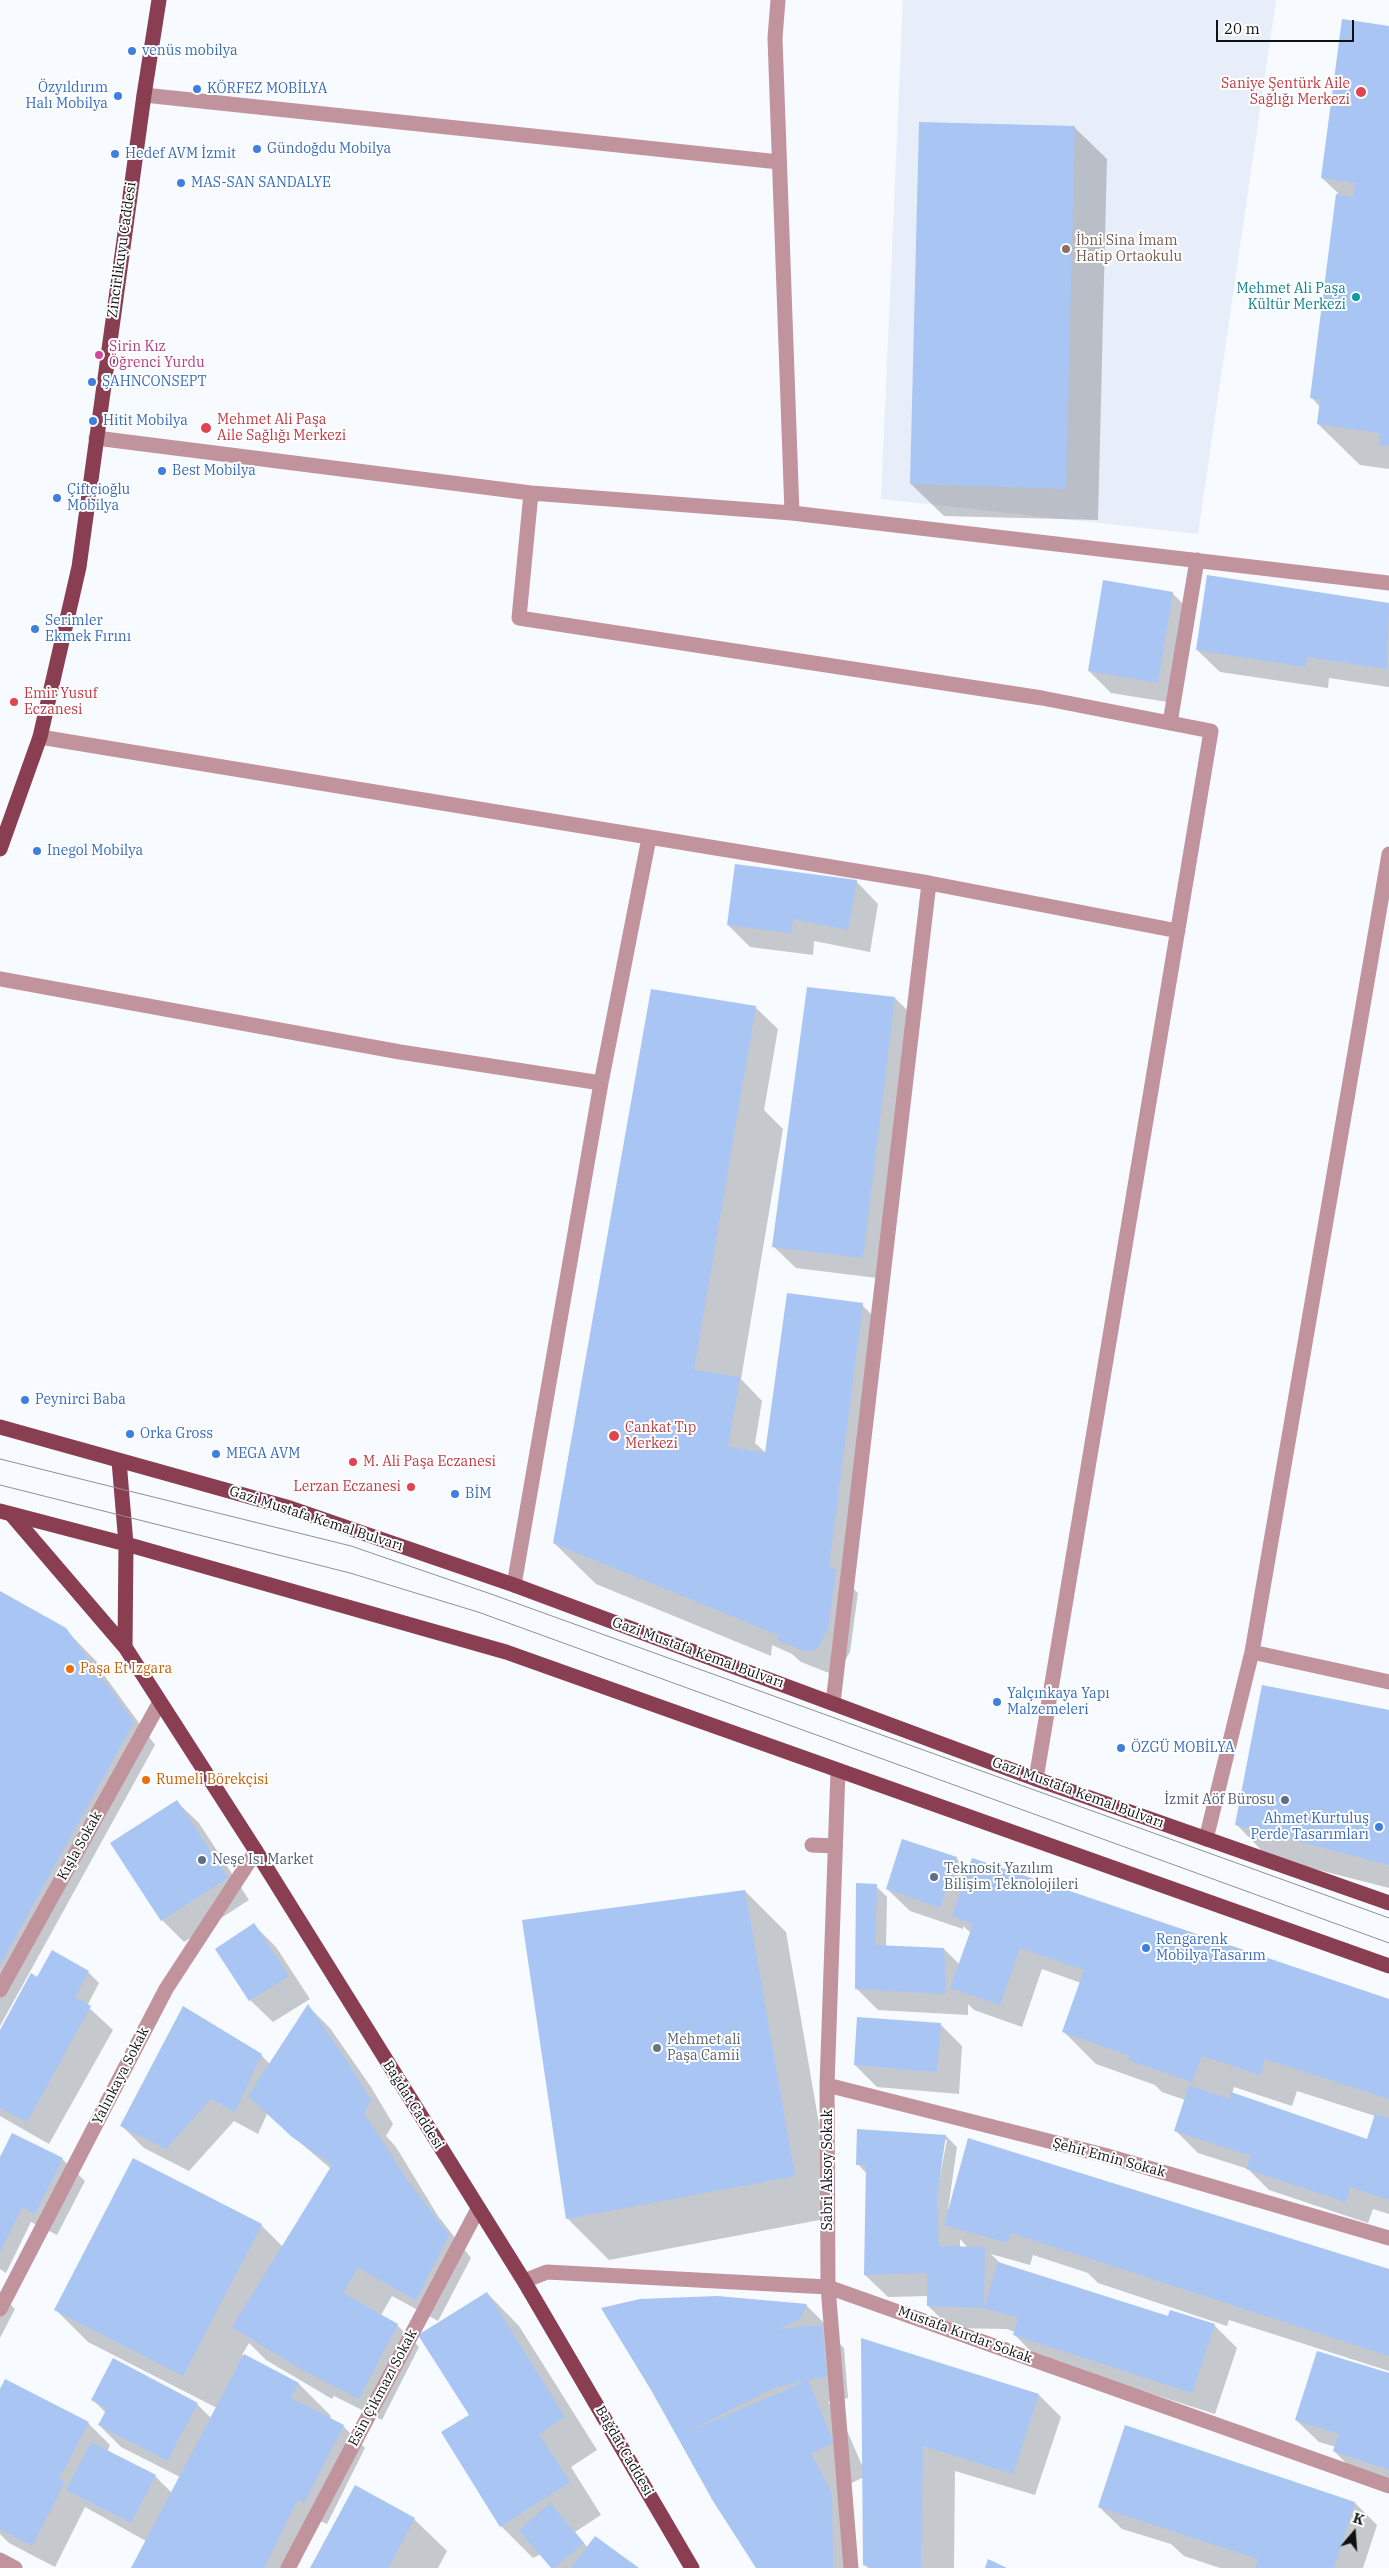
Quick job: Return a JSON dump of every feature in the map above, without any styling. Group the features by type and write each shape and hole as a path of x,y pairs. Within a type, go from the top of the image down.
{"main road":[{"name":"Zincirlikuyu Caddesi","path":"0,850 40,737 79,567 144,95 159,0"},
{"name":"Gazi Mustafa Kemal Bulvarı","path":"0,1427 290,1508 514,1586 1036,1779 1389,1903"},
{"path":"119,1461 126,1544 125,1647"},
{"path":"6,1513 126,1544 506,1652 1389,1966"},
{"name":"Bağdat Caddesi","path":"6,1513 125,1647 256,1851 524,2281 692,2568"}],"street":[{"path":"778,0 775,38 792,513"},
{"path":"144,95 779,162"},
{"path":"96,438 531,493 792,513 1389,583"},
{"path":"531,493 519,618 1042,698 1211,731 1036,1779"},
{"path":"1170,723 1197,560"},
{"path":"40,737 929,883 1178,931"},
{"path":"514,1586 601,1083 649,838"},
{"path":"1206,1839 1252,1652 1389,854"},
{"path":"833,1703 929,883"},
{"path":"0,979 400,1052 601,1083"},
{"path":"1252,1652 1389,1682"},
{"name":"Kışla Sokak","path":"0,1990 160,1702"},
{"name":"Sabri Aksoy Sokak","path":"838,1771 827,2085 828,2287 851,2568"},
{"path":"812,1845 836,1846"},
{"name":"Yalınkaya Sokak","path":"0,2309 166,1989 256,1851"},
{"name":"Şehit Emin Sokak","path":"827,2085 1104,2155 1389,2238"},
{"name":"Esin Çıkmazı Sokak","path":"288,2568 478,2209"},
{"name":"Mustafa Kırdar Sokak","path":"524,2281 547,2272 828,2287 1389,2486"},
{"path":"0,2560 15,2568"}],"shaded area":[{"name":"İbni Sina İmam Hatip Ortaokulu","path":"903,0 1276,0 1198,534 881,499"}],"building":[{"name":"Mehmet Ali Paşa Kültür Merkezi","path":"1342,19 1389,26 1389,446 1379,445 1380,433 1317,424 1320,400 1310,398 1336,194 1353,197 1355,183 1321,178"},
{"path":"919,122 1075,126 1066,489 910,484"},
{"path":"1207,575 1389,603 1387,669 1307,657 1306,667 1196,650"},
{"path":"1103,580 1173,592 1158,683 1088,671"},
{"path":"735,864 857,880 848,930 793,919 791,933 727,925"},
{"path":"807,987 895,997 863,1258 772,1247"},
{"path":"651,989 756,1006 694,1370 740,1377 728,1447 765,1453 787,1293 863,1303 829,1567 836,1570 828,1629 818,1648 806,1652 777,1640 778,1635 553,1543"},
{"path":"0,1591 66,1628 134,1722 0,1965"},
{"path":"1262,1685 1389,1710 1389,1865 1235,1825"},
{"path":"177,1800 228,1878 161,1921 110,1843"},
{"path":"902,1839 957,1857 940,1908 886,1889"},
{"path":"972,1858 1389,1999 1389,2099 1265,2059 1260,2075 1202,2056 1192,2082 1128,2060 1130,2056 1062,2032 1084,1970 1020,1948 1000,2005 950,1988 973,1924 952,1916"},
{"path":"856,1883 877,1884 875,1945 944,1948 946,1994 855,1989"},
{"name":"Mehmet ali Paşa Camii","path":"745,1890 795,2176 566,2219 522,1920"},
{"path":"254,1923 289,1976 249,2001 215,1949"},
{"path":"52,1950 89,1971 75,1997 91,2006 27,2122 0,2108 0,2030 31,1973 37,1977"},
{"path":"308,2004 349,2064 371,2101 364,2113 408,2181 449,2235 416,2300 358,2268 343,2293 398,2324 359,2399 299,2368 232,2327 332,2165 292,2137 248,2096"},
{"path":"183,2006 262,2054 235,2112 211,2099 166,2149 120,2126"},
{"path":"857,2017 941,2023 937,2072 854,2065"},
{"path":"1189,2085 1229,2099 1231,2092 1367,2139 1375,2114 1389,2119 1389,2200 1350,2187 1346,2202 1246,2169 1251,2156 1174,2131"},
{"path":"857,2129 946,2135 937,2196 939,2246 985,2247 984,2308 927,2306 927,2273 864,2275 866,2165 856,2165"},
{"path":"12,2133 63,2158 35,2214 22,2207 0,2252 0,2157"},
{"path":"968,2138 1389,2269 1389,2356 1011,2233 1008,2243 944,2225"},
{"path":"133,2158 262,2224 183,2376 54,2310"},
{"path":"998,2262 1168,2316 1170,2310 1215,2324 1192,2393 1013,2335 1018,2318 984,2308"},
{"path":"487,2292 565,2417 539,2434 570,2482 500,2527 441,2432 469,2415 418,2335"},
{"path":"717,2296 807,2304 800,2319 779,2329 822,2325 827,2376 808,2380 834,2443 811,2453 832,2493 833,2568 756,2568 713,2501 651,2390 601,2308 640,2299","holes":["807,2380 684,2434 774,2388"]},
{"path":"861,2338 1039,2394 1013,2474 923,2446 921,2568 874,2568 863,2565"},
{"path":"1317,2351 1389,2373 1389,2470 1333,2451 1339,2434 1295,2420"},
{"path":"244,2354 299,2383 291,2398 344,2425 304,2503 298,2499 264,2568 131,2568"},
{"path":"113,2358 198,2403 167,2461 98,2425 107,2409 91,2400"},
{"path":"5,2379 89,2422 59,2479 65,2482 32,2546 0,2529 0,2389"},
{"path":"1125,2425 1355,2502 1334,2568 1255,2568 1258,2559 1098,2507"},
{"path":"91,2442 156,2475 131,2523 66,2490"},
{"path":"355,2485 415,2518 388,2568 310,2568"},
{"path":"550,2503 584,2543 554,2568 551,2568 519,2530"},
{"path":"595,2536 639,2568 571,2568"},
{"path":"988,2559 1007,2568 985,2568"}],"tram line":[{"path":"0,1459 351,1546 491,1594 1389,1918"},
{"path":"0,1485 350,1573 478,1612 1389,1943"}],"place":[{"name":"venüs mobilya","path":"132,51"},
{"name":"KÖRFEZ MOBİLYA","path":"197,89"},
{"name":"Saniye Şentürk Aile Sağlığı Merkezi","path":"1361,92"},
{"name":"Özyıldırım Halı Mobilya","path":"118,96"},
{"name":"Gündoğdu Mobilya","path":"257,149"},
{"name":"Hedef AVM İzmit","path":"115,154"},
{"name":"MAS-SAN SANDALYE","path":"181,183"},
{"name":"İbni Sina İmam Hatip Ortaokulu","path":"1066,249"},
{"name":"Mehmet Ali Paşa Kültür Merkezi","path":"1356,297"},
{"name":"Şirin Kız Öğrenci Yurdu","path":"99,355"},
{"name":"ŞAHNCONSEPT","path":"92,382"},
{"name":"Hitit Mobilya","path":"93,421"},
{"name":"Mehmet Ali Paşa Aile Sağlığı Merkezi","path":"206,428"},
{"name":"Best Mobilya","path":"162,471"},
{"name":"Çiftçioğlu Mobilya","path":"57,498"},
{"name":"Serimler Ekmek Fırını","path":"35,629"},
{"name":"Emir Yusuf Eczanesi","path":"14,702"},
{"name":"Inegol Mobilya","path":"37,851"},
{"name":"Peynirci Baba","path":"25,1400"},
{"name":"Orka Gross","path":"130,1434"},
{"name":"Cankat Tıp Merkezi","path":"614,1436"},
{"name":"MEGA AVM","path":"216,1454"},
{"name":"M. Ali Paşa Eczanesi","path":"353,1462"},
{"name":"Lerzan Eczanesi","path":"411,1487"},
{"name":"BİM","path":"455,1494"},
{"name":"Paşa Et Izgara","path":"70,1669"},
{"name":"Yalçınkaya Yapı Malzemeleri","path":"997,1702"},
{"name":"ÖZGÜ MOBİLYA","path":"1121,1748"},
{"name":"Rumeli Börekçisi","path":"146,1780"},
{"name":"İzmit Aöf Bürosu","path":"1285,1800"},
{"name":"Ahmet Kurtuluş Perde Tasarımları","path":"1379,1827"},
{"name":"Neşe Isı Market","path":"202,1860"},
{"name":"Teknosit Yazılım Bilişim Teknolojileri","path":"934,1877"},
{"name":"Rengarenk Mobilya Tasarım","path":"1146,1948"},
{"name":"Mehmet ali Paşa Camii","path":"657,2048"}]}
